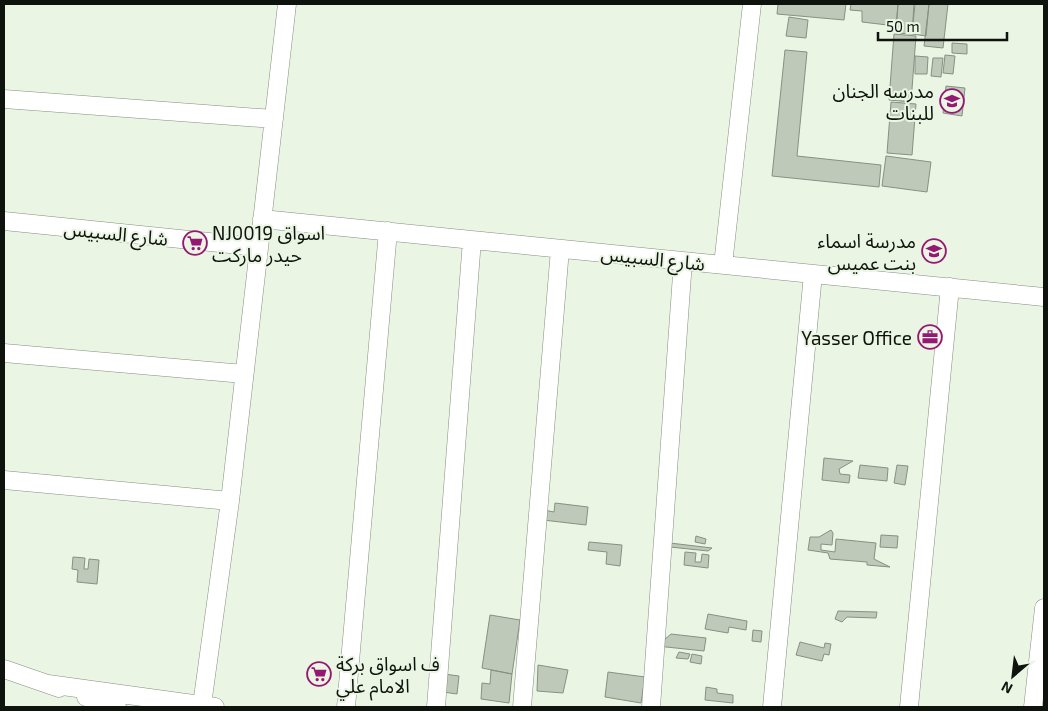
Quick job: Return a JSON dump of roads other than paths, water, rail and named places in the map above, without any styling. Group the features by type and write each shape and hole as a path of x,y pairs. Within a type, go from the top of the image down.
{"street":[{"path":"48,684 209,706 244,374 287,4"},
{"path":"723,265 752,4"},
{"path":"4,99 274,119"},
{"name":"شارع السبيس","path":"262,219 1044,297"},
{"name":"شارع السبيس","path":"4,221 259,247"},
{"path":"346,707 388,232"},
{"path":"436,707 472,240"},
{"path":"522,707 560,249"},
{"path":"651,707 684,261"},
{"path":"772,707 813,274"},
{"path":"909,707 950,288"},
{"path":"4,353 244,374"},
{"path":"4,480 230,501"},
{"path":"1034,707 1044,608"},
{"path":"4,669 117,707"}],"place":[{"name":"مدرسه الجنان للبنات","path":"952,101"},
{"name":"NJ0019 اسواق حيدر ماركت","path":"195,243"},
{"name":"مدرسة اسماء بنت عميس","path":"934,251"},
{"name":"Yasser Office","path":"930,337"},
{"name":"ف اسواق بركة الامام علي","path":"319,674"}]}
